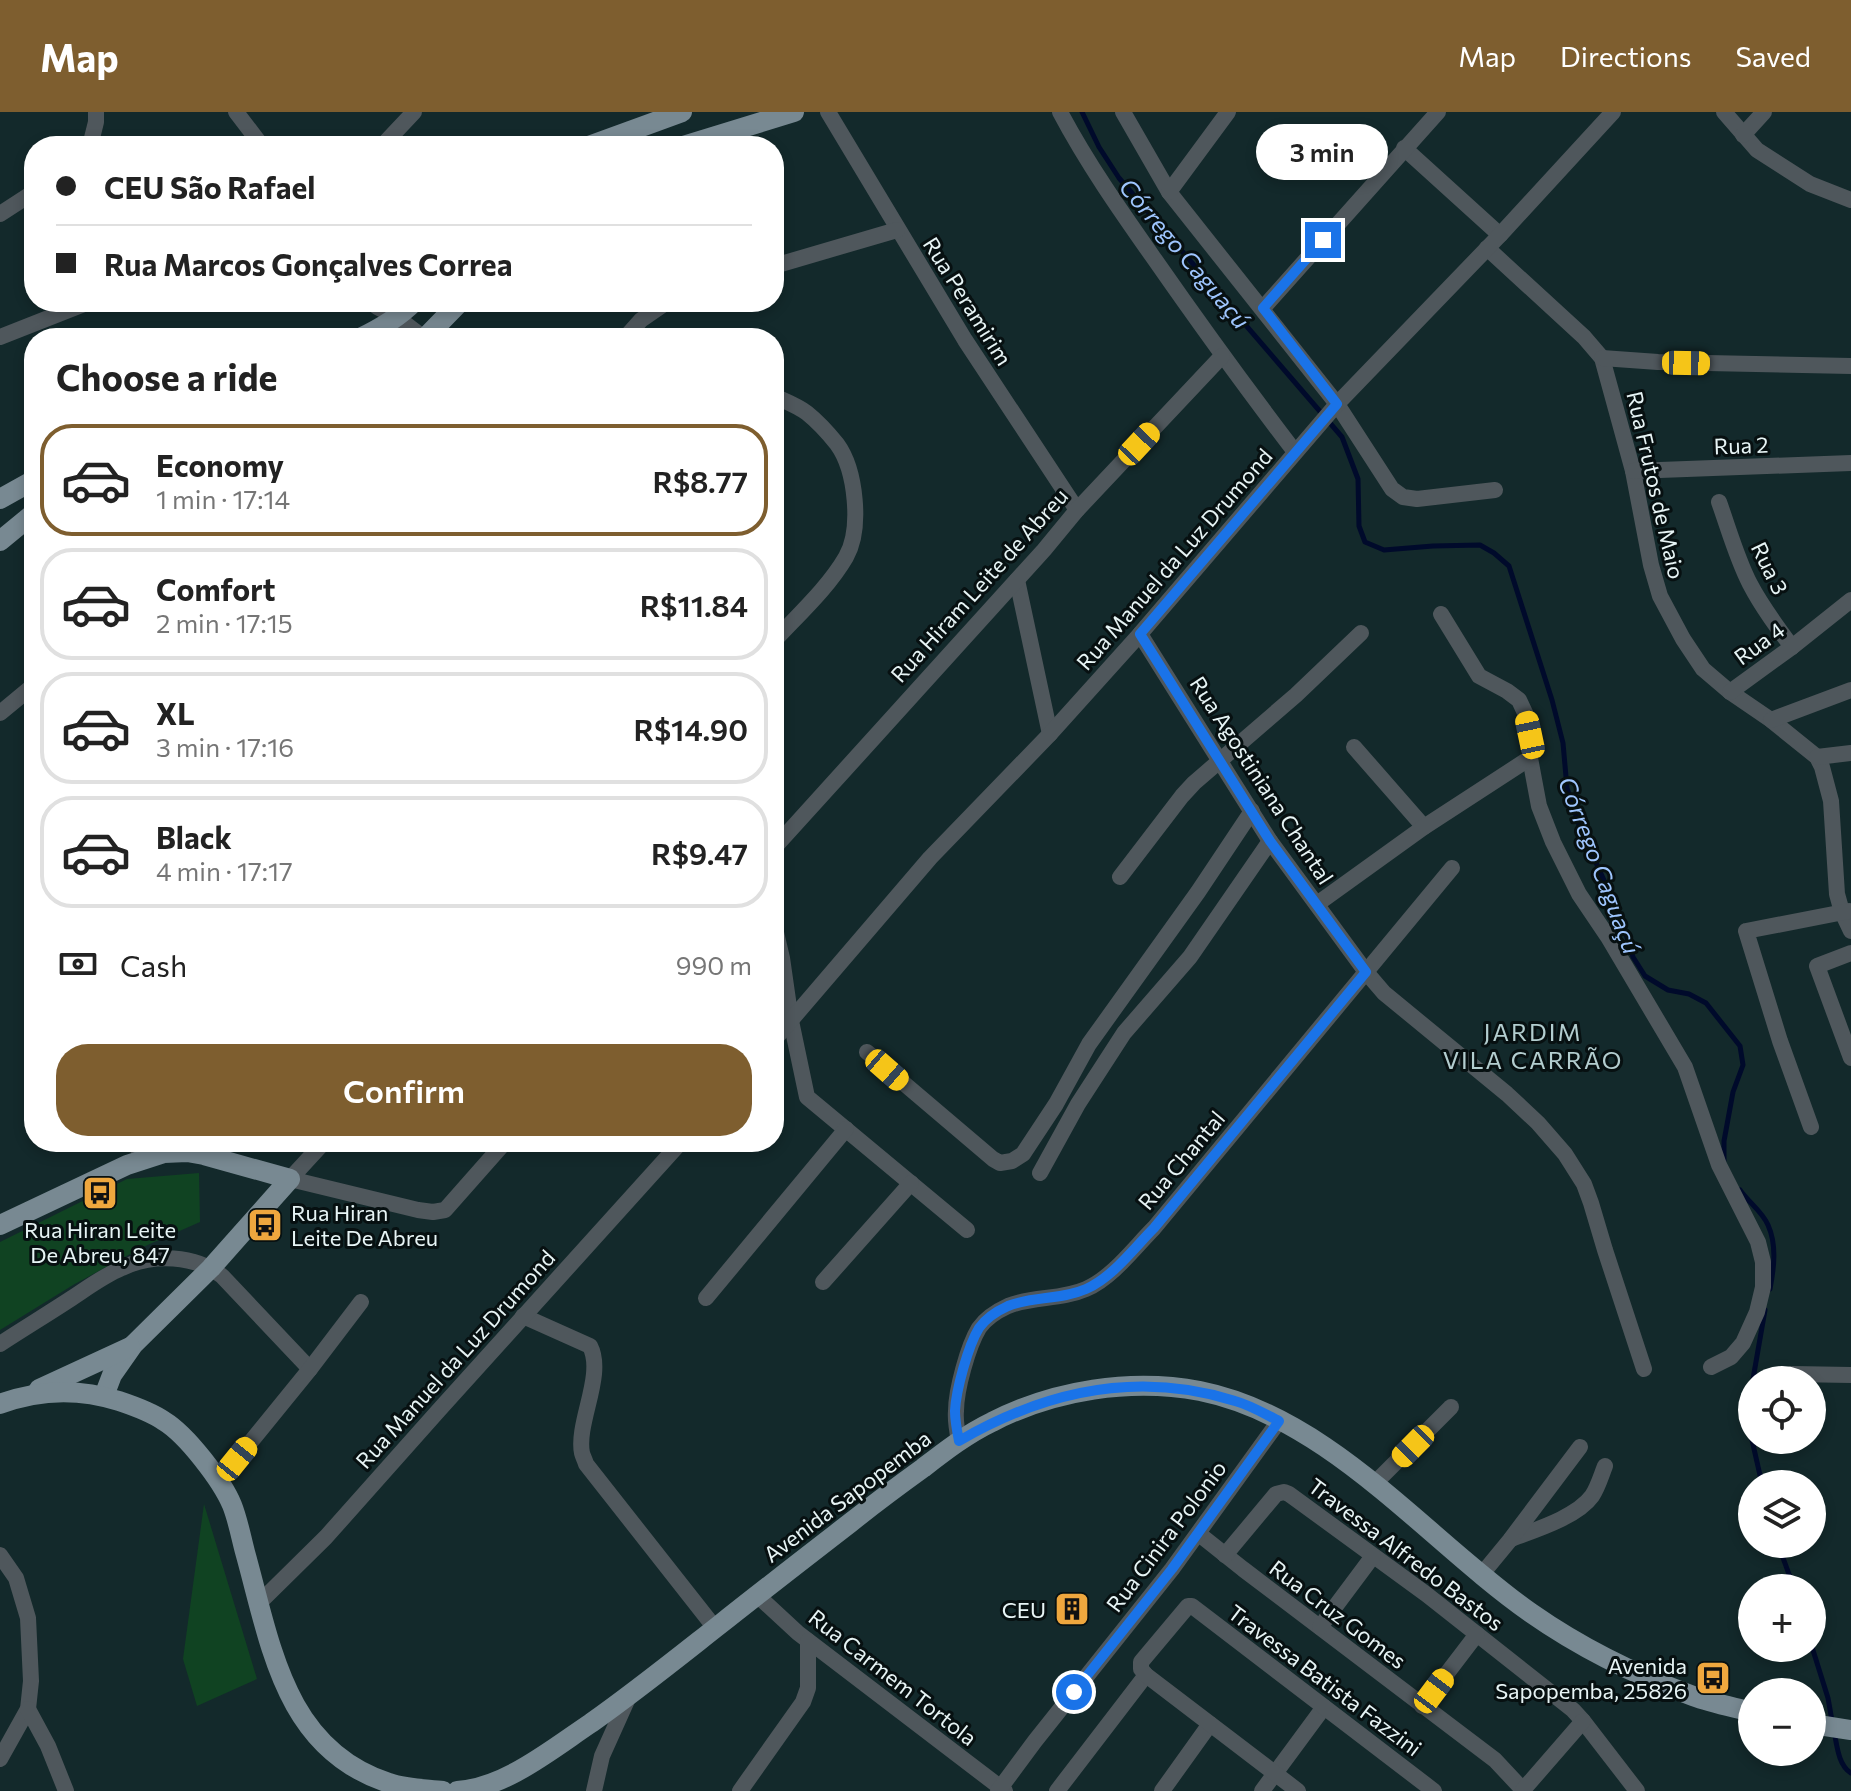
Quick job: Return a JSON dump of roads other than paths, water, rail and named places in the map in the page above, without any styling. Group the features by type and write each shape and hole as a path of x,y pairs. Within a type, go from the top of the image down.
{"main road":[{"path":"716,136 794,112"},
{"path":"615,136 674,113"},
{"path":"388,328 404,312"},
{"path":"435,328 450,312"},
{"path":"0,499 24,486"},
{"path":"0,541 24,521"},
{"path":"0,1225 118,1169 137,1152"},
{"path":"104,1396 112,1375 133,1345 211,1268 290,1179 204,1155 160,1152"},
{"path":"0,1404 92,1366 133,1345"},
{"name":"Avenida Sapopemba","path":"457,1791 469,1791 500,1779 539,1759 629,1696 959,1441 993,1421 1033,1405 1092,1390 1142,1386 1198,1391 1238,1401 1279,1421 1317,1442 1374,1484 1529,1612 1592,1652 1696,1698 1738,1708"},
{"path":"26,1394 64,1392 104,1396 166,1421 192,1446 219,1481 232,1505 281,1677 298,1713 314,1735 353,1767 375,1778 393,1784 443,1791"},
{"path":"1826,1726 1851,1730"}],"street":[{"path":"92,136 96,112"},
{"path":"236,112 254,136"},
{"path":"391,136 414,112"},
{"name":"Rua Peramirim","path":"828,112 965,340 1077,510"},
{"path":"1060,112 1120,211 1222,356 1295,452"},
{"path":"1123,112 1169,192 1263,308 1392,489 1403,497 1417,499 1495,490"},
{"path":"1169,192 1228,112"},
{"path":"1263,308 1438,112"},
{"name":"Rua Manuel da Luz Drumond","path":"784,1029 930,858 1050,734 1140,634 1307,438 1613,112"},
{"path":"1724,112 1757,150 1810,184 1851,200"},
{"path":"1743,135 1764,112"},
{"path":"1404,148 1500,235"},
{"path":"0,214 24,198"},
{"path":"784,263 897,230"},
{"path":"1487,248 1584,337 1602,358 1851,366"},
{"path":"0,337 64,312"},
{"path":"634,328 653,312"},
{"name":"Rua Hiram Leite de Abreu","path":"784,837 1077,510 1222,356"},
{"name":"Rua Frutos de Maio","path":"1602,358 1633,471 1651,565 1660,596 1683,639 1703,669 1817,757"},
{"path":"784,402 807,413 838,445 851,480 856,521 848,553 836,573 784,630"},
{"name":"Rua 2","path":"1633,471 1851,463"},
{"name":"Rua 3","path":"1719,502 1751,586 1792,647"},
{"path":"1017,580 1050,734"},
{"name":"Rua 4","path":"1730,692 1851,600"},
{"path":"1441,614 1479,676 1519,700 1530,735 1530,758 1539,806 1553,842 1579,894 1685,1067 1719,1165 1758,1242 1763,1262 1763,1287 1757,1312 1743,1343 1731,1357 1711,1367"},
{"path":"1120,877 1194,783 1296,695 1361,633"},
{"name":"Rua Agostiniana Chantal","path":"1140,634 1270,841 1366,972 1384,993 1507,1094 1565,1154 1584,1184 1591,1203 1644,1369"},
{"path":"1771,720 1851,690"},
{"path":"0,713 24,693"},
{"path":"1354,747 1424,827"},
{"path":"1851,753 1817,757 1842,832 1835,872 1837,894 1846,911 1851,931"},
{"path":"1317,904 1424,827 1530,758"},
{"path":"867,1052 993,1159 1000,1163 1012,1161 1023,1154 1056,1104 1089,1044 1252,811"},
{"path":"1040,1173 1078,1104 1124,1033 1190,957 1270,841"},
{"name":"Rua Chantal","path":"959,1441 955,1409 959,1387 979,1328 989,1316 1007,1306 1029,1300 1088,1289 1120,1263 1154,1228 1452,868"},
{"path":"1811,1127 1746,931 1846,911"},
{"path":"1851,953 1817,966 1851,1058"},
{"path":"784,972 807,1097 967,1230"},
{"path":"706,1298 846,1129"},
{"path":"315,1152 290,1179 433,1212 445,1210 496,1152"},
{"name":"Rua Manuel da Luz Drumond","path":"259,1603 326,1537 672,1152"},
{"path":"823,1282 911,1183"},
{"path":"0,1344 123,1267 148,1260 172,1259 191,1261 211,1268 222,1276 310,1369"},
{"path":"219,1481 361,1302"},
{"path":"523,1316 590,1346 593,1357 592,1385 581,1439 586,1464 715,1628"},
{"path":"1826,1375 1851,1375"},
{"path":"1374,1484 1451,1407"},
{"name":"Rua Cinira Polonio","path":"1001,1790 1199,1534 1279,1421"},
{"path":"1482,1574 1580,1447"},
{"path":"1510,1540 1535,1531 1582,1506 1597,1487 1605,1466"},
{"name":"Travessa Alfredo Bastos","path":"1225,1555 1273,1497 1280,1492 1289,1494 1477,1634 1566,1705 1583,1721 1637,1791"},
{"name":"Rua Cruz Gomes","path":"1199,1534 1495,1760 1524,1790"},
{"path":"0,1555 16,1578 28,1618 31,1681 28,1709 0,1759"},
{"path":"1320,1627 1373,1556"},
{"name":"Rua Carmem Tortola","path":"757,1595 808,1641 1001,1790"},
{"name":"Travessa Batista Fazzini","path":"1146,1675 1141,1669 1141,1662 1189,1605 1434,1791"},
{"path":"1422,1706 1477,1634"},
{"path":"740,1791 803,1702 808,1688 808,1641"},
{"path":"1057,1791 1146,1675 1298,1791"},
{"path":"594,1791 602,1756 629,1696"},
{"path":"1262,1791 1324,1707"},
{"path":"28,1709 48,1746 66,1791"},
{"path":"1524,1790 1583,1721"},
{"path":"1162,1791 1210,1724"}],"waterway":[{"name":"Córrego Caguaçú","path":"1082,112 1119,178 1342,437 1358,479 1359,526 1365,542 1384,550 1480,545 1509,566 1552,700 1563,743 1567,788 1579,825 1621,918 1633,957 1645,976 1668,990 1689,994 1706,1003 1740,1046 1743,1065 1733,1092 1724,1141 1724,1160"},
{"name":"Córrego Caguaçú","path":"1740,1190 1762,1215 1771,1233 1774,1257 1770,1289"},
{"name":"Córrego Caguaçú","path":"1755,1366 1765,1310"},
{"name":"Córrego Caguaçú","path":"1755,1454 1759,1470"},
{"name":"Córrego Caguaçú","path":"1783,1558 1789,1574"},
{"name":"Córrego Caguaçú","path":"1817,1662 1832,1721"},
{"name":"Córrego Caguaçú","path":"1834,1731 1841,1760 1851,1773"}],"place":[{"name":"Rua Hiran Leite De Abreu, 847","path":"100,1193"},
{"name":"Rua Hiran Leite De Abreu","path":"265,1225"},
{"name":"CEU","path":"1072,1609"},
{"name":"Avenida Sapopemba, 25826","path":"1713,1678"}],"district":[{"name":"JARDIM VILA CARRÃO","path":"1533,1045"}]}
